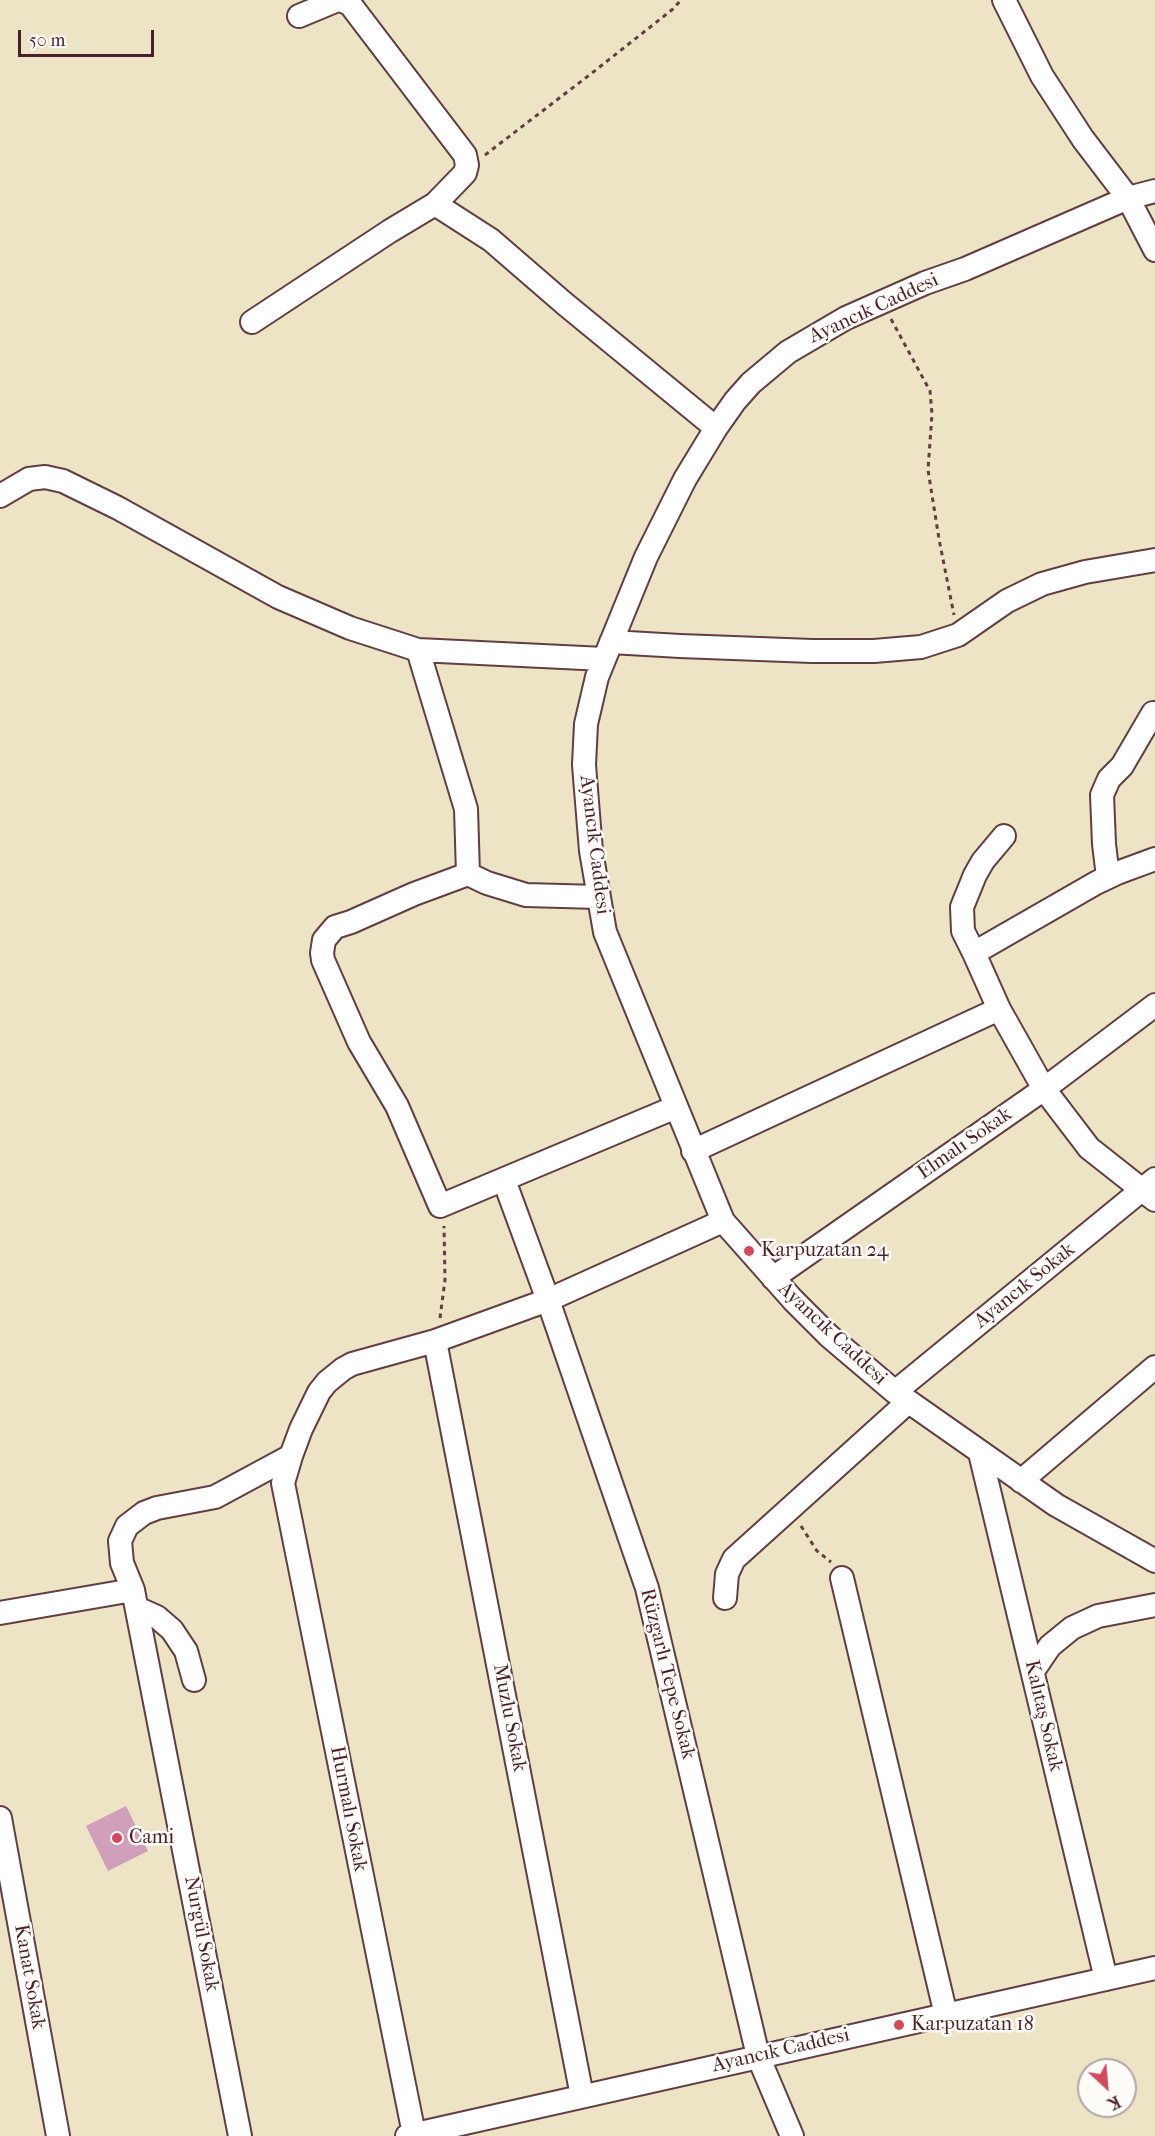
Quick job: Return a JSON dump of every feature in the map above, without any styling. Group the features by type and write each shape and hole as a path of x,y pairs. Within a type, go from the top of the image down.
{"street":[{"path":"252,322 435,204 467,169 465,155 350,4 340,0 335,1 299,16"},
{"path":"1004,0 1038,68 1062,108 1104,169 1128,198 1155,250"},
{"name":"Ayancık Caddesi","path":"1155,191 1128,198 846,318 788,352 751,383 716,428 685,479 646,557 607,650 591,700 584,748 587,817 605,932 723,1221 773,1278 829,1336 902,1397 1056,1505 1155,1561"},
{"path":"435,204 491,240 716,428"},
{"path":"0,496 29,479 45,477 63,481 118,508 278,597 350,628 418,650 874,651 921,647 958,635 1007,601 1042,584 1085,572 1155,560"},
{"path":"418,650 466,809 468,874"},
{"path":"1108,877 1102,795 1109,779 1122,766 1153,712"},
{"path":"1004,836 983,861 975,875 962,907 963,931 999,1009 1044,1089 1089,1148 1150,1190"},
{"path":"974,953 1108,877 1155,859"},
{"path":"598,897 526,894 487,884 468,874 335,927 322,946 323,960 359,1042 397,1106 440,1206 676,1107"},
{"name":"Elmalı Sokak","path":"773,1278 1044,1089 1155,1005"},
{"path":"693,1151 999,1009"},
{"name":"Rüzgarlı Tepe Sokak","path":"504,1180 548,1300 647,1588 758,2056 792,2136"},
{"name":"Ayancık Sokak","path":"725,1598 727,1574 734,1559 795,1504 902,1397 1150,1190"},
{"path":"291,1456 319,1392 334,1375 352,1364 435,1341 548,1300 723,1221"},
{"name":"Muzlu Sokak","path":"435,1341 582,2096"},
{"path":"1021,1481 1155,1367"},
{"name":"Kalıtaş Sokak","path":"980,1453 1106,1979"},
{"name":"Hurmalı Sokak","path":"291,1456 283,1483 410,2135"},
{"name":"Nurgül Sokak","path":"240,2136 135,1599 122,1563 120,1541 124,1529 144,1513 157,1508 200,1501 225,1492 291,1456"},
{"path":"842,1578 946,2015"},
{"path":"0,1613 135,1599 172,1630 186,1651 194,1680"},
{"path":"1033,1671 1050,1646 1072,1628 1098,1616 1155,1605"},
{"name":"Kanat Sokak","path":"0,1818 58,2136"},
{"name":"Ayancık Caddesi","path":"410,2135 1155,1968"}],"path":[{"path":"467,169 601,66 673,9 681,0"},
{"path":"882,302 930,391 932,414 928,470 958,635"},
{"path":"435,1341 443,1300 446,1260 440,1206"},
{"path":"795,1504 797,1517 809,1540 817,1551 835,1566 842,1578"}],"building":[{"name":"Cami","path":"126,1806 148,1851 108,1871 86,1826"}],"place":[{"name":"Karpuzatan 24","path":"749,1251"},
{"name":"Cami","path":"117,1838"},
{"name":"Karpuzatan 18","path":"899,2025"}]}
